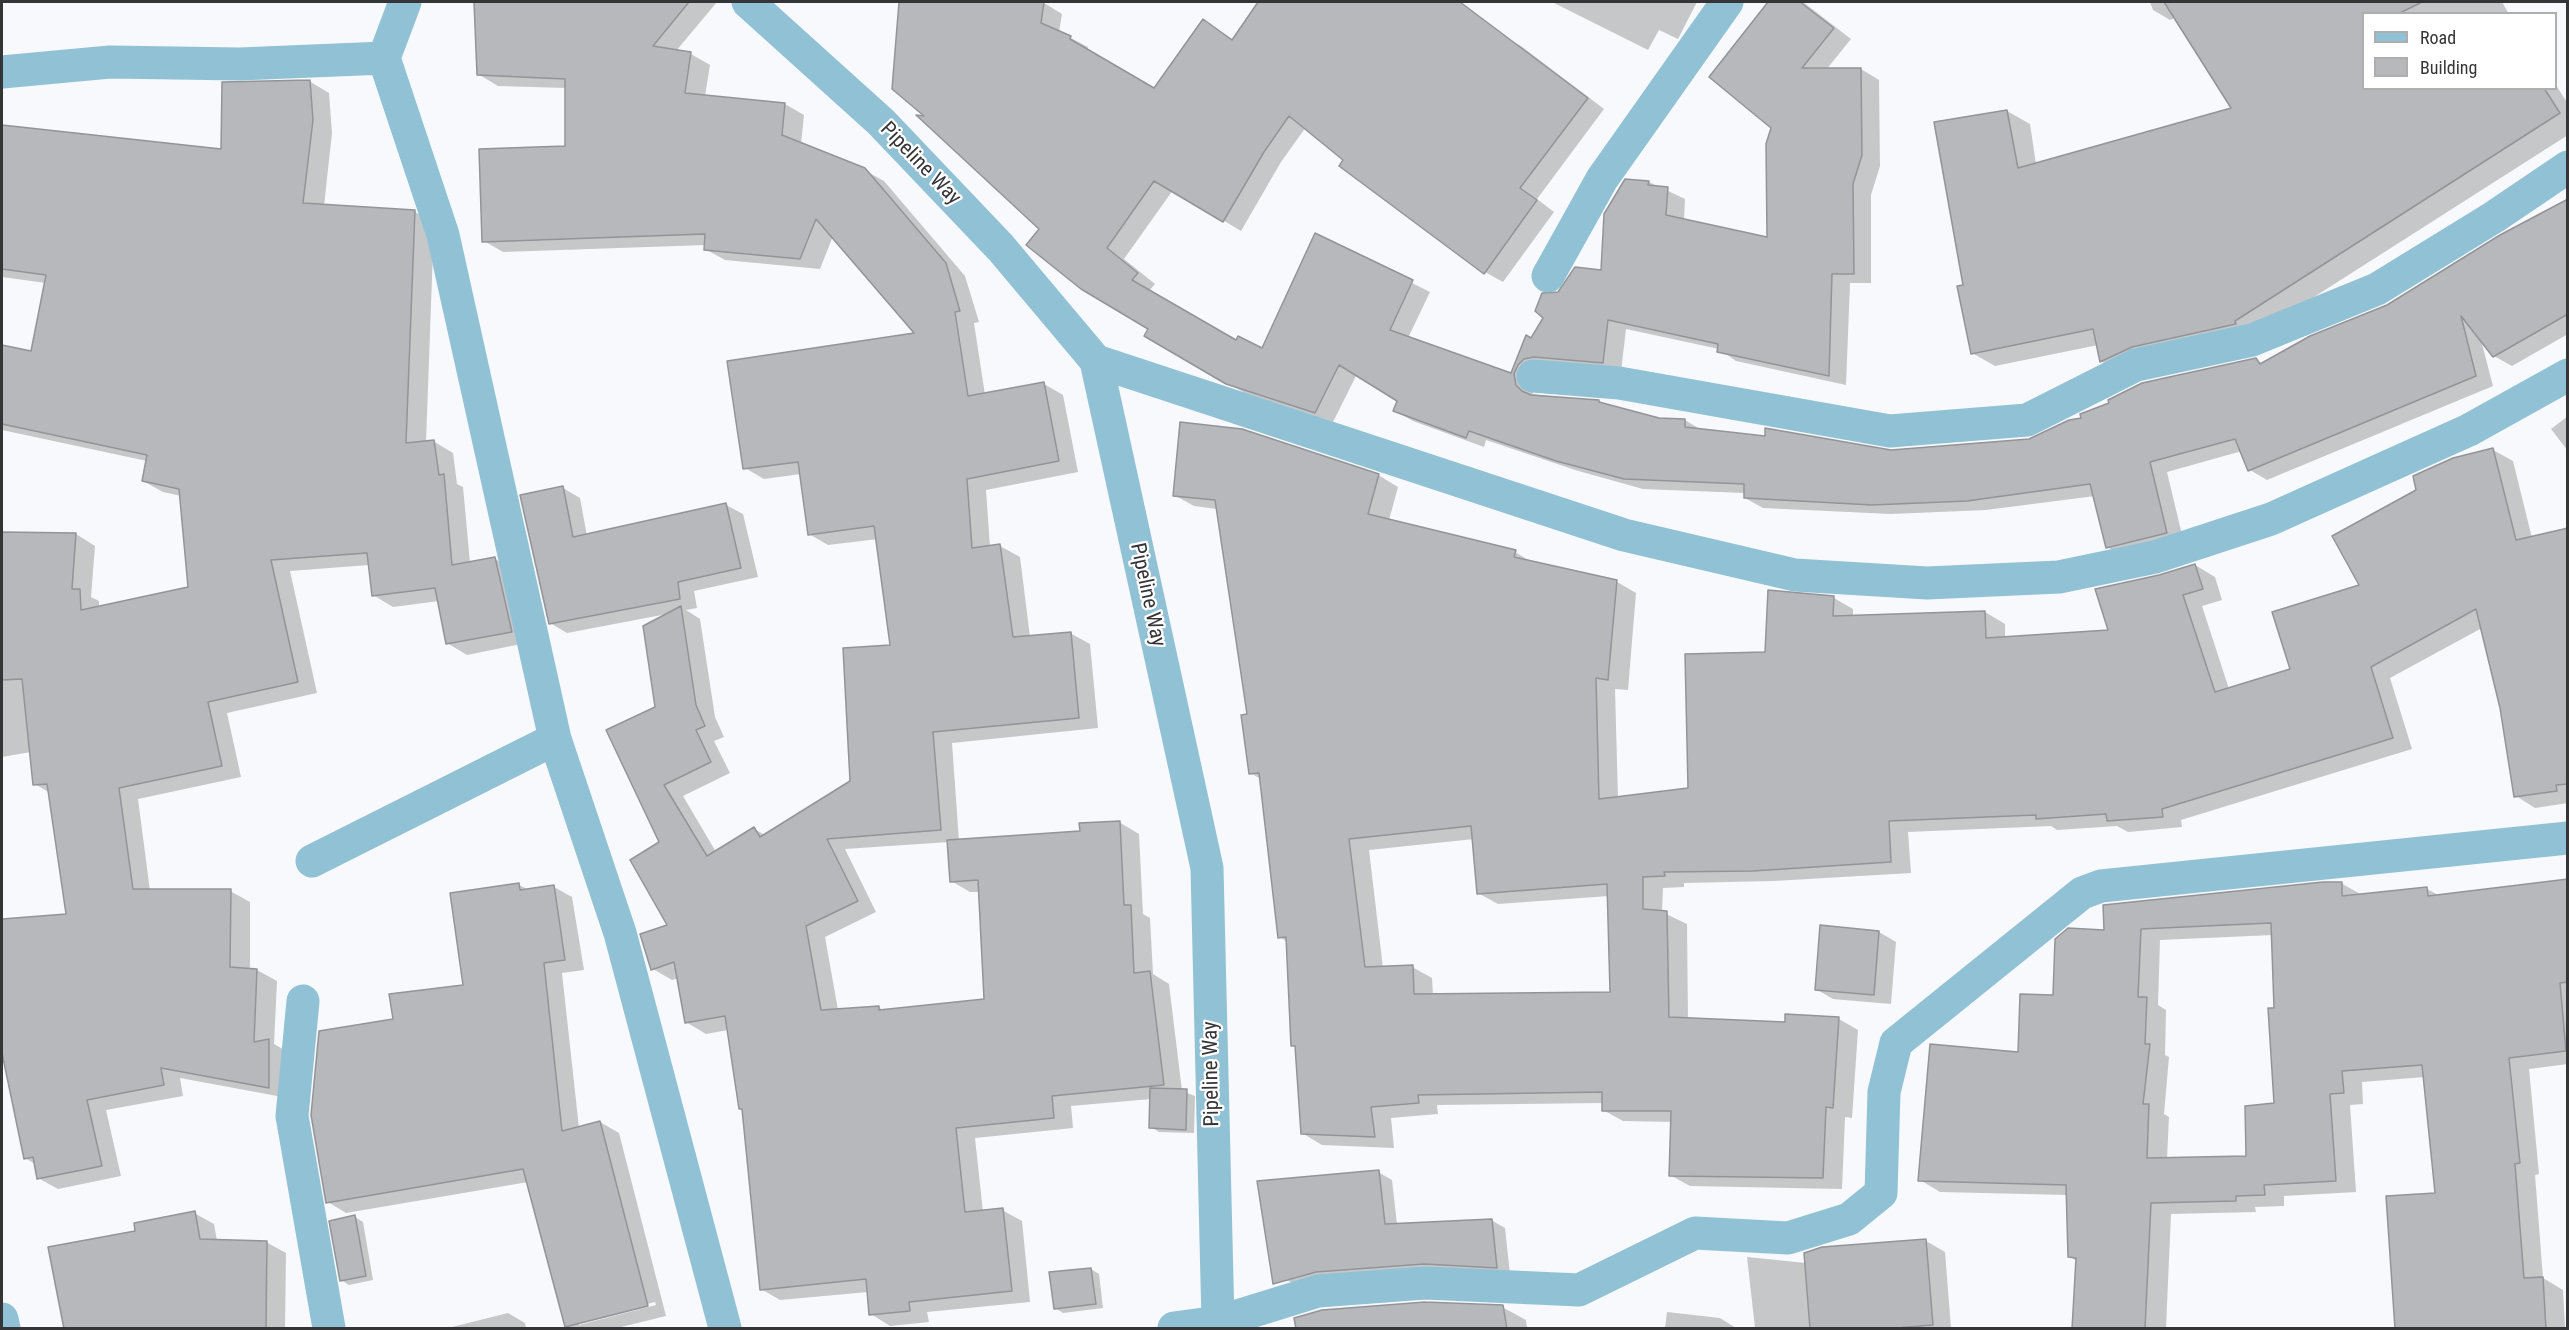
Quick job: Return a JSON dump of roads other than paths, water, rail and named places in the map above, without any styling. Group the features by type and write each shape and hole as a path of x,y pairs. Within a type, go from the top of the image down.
{"street":[{"path":"405,2 384,58 443,234 555,739 620,933 724,1329"},
{"name":"Pipeline Way","path":"748,2 881,122 1001,248 1096,361 1207,868 1220,1325"},
{"path":"1548,276 1602,179 1727,2"},
{"path":"2,72 110,62 240,64 384,58"},
{"path":"1533,376 1619,383 1890,431 2027,420 2136,365 2252,340 2377,289 2494,217 2568,167"},
{"path":"1096,361 1624,535 1795,575 1927,582 2059,577 2154,557 2271,519 2469,430 2568,375"},
{"path":"312,861 555,739"},
{"path":"1174,1329 1220,1325 1318,1291 1425,1283 1579,1290 1695,1233 1788,1238 1849,1219 1881,1193 1884,1092 1896,1043 2082,893 2113,885 2568,838"},
{"path":"303,1001 292,1116 329,1329"},
{"path":"2,1319 4,1329"}]}
